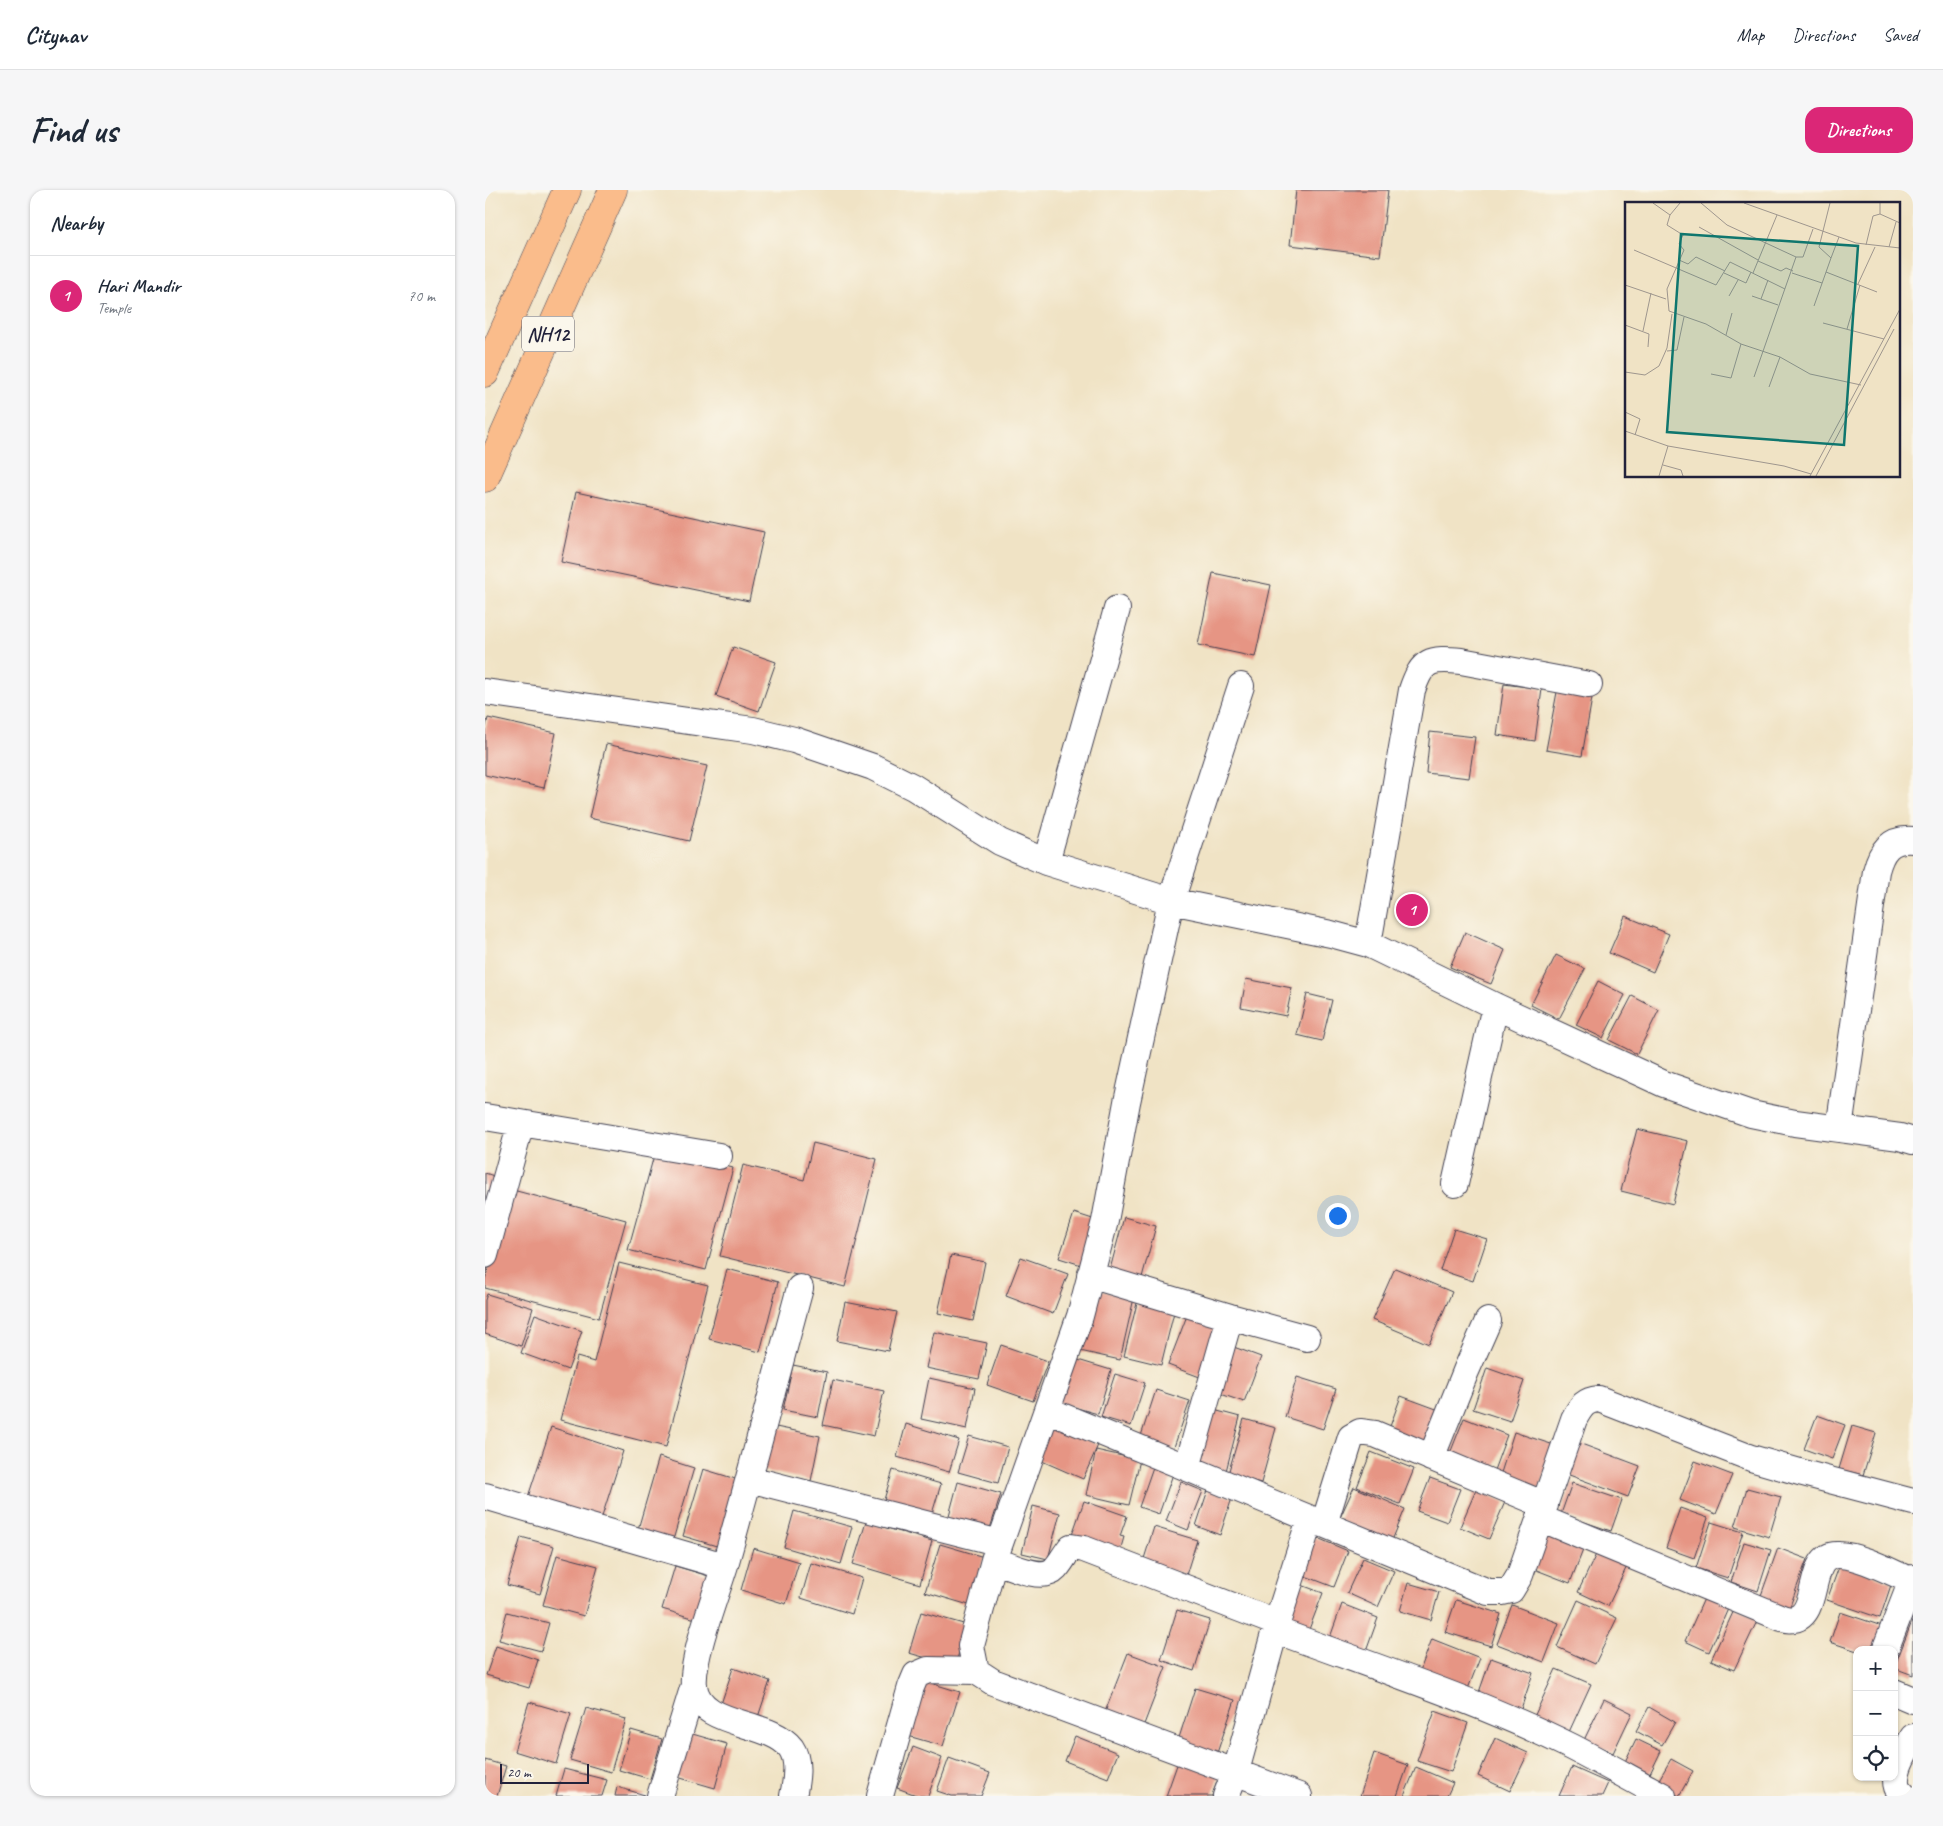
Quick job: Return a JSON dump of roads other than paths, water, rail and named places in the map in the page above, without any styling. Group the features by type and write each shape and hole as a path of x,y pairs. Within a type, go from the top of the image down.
{"highway":[{"name":"NH12","path":"485,373 567,190"},
{"name":"NH12","path":"485,478 613,190"}],"street":[{"path":"1046,862 1117,609"},
{"path":"1368,944 1411,690 1417,674 1425,664 1442,659 1461,661 1589,685"},
{"path":"976,1671 971,1646 997,1552 1080,1316 1105,1221 1127,1102 1171,901 1241,686"},
{"path":"485,692 753,730 794,740 873,767 913,786 1000,842 1046,862 1171,901 1331,934 1368,944 1495,1006 1664,1084 1759,1116 1795,1124 1900,1137 1913,1141"},
{"path":"1839,1129 1876,871 1881,854 1893,843 1913,840"},
{"path":"1455,1184 1495,1006"},
{"path":"485,1117 719,1156"},
{"path":"485,1255 521,1123"},
{"path":"1090,1275 1307,1338"},
{"path":"660,1796 694,1685 696,1663 725,1566 800,1288"},
{"path":"1187,1468 1230,1317"},
{"path":"1431,1458 1465,1371 1489,1321"},
{"path":"1047,1410 1488,1592 1511,1590 1521,1575 1574,1419 1580,1407 1589,1400 1599,1399 1751,1458 1913,1502"},
{"path":"1226,1796 1235,1771 1276,1626 1351,1437 1360,1432 1375,1434 1431,1458 1542,1511 1782,1618 1795,1619 1805,1612 1818,1569 1824,1559 1837,1554 1855,1558 1912,1580 1887,1646"},
{"path":"749,1479 997,1552 1031,1572 1045,1574 1054,1570 1071,1547 1084,1549 1511,1720 1572,1747 1663,1796"},
{"path":"485,1496 725,1566"},
{"path":"880,1796 911,1687 916,1675 928,1670 976,1671 993,1682 1299,1796"},
{"path":"694,1685 698,1700 709,1711 779,1738 792,1749 797,1768 793,1796"},
{"path":"1898,1694 1913,1700"},
{"path":"1904,1796 1897,1788 1896,1777 1901,1761 1913,1737"}],"place":[{"name":"Hari Mandir","path":"1412,910"}]}
